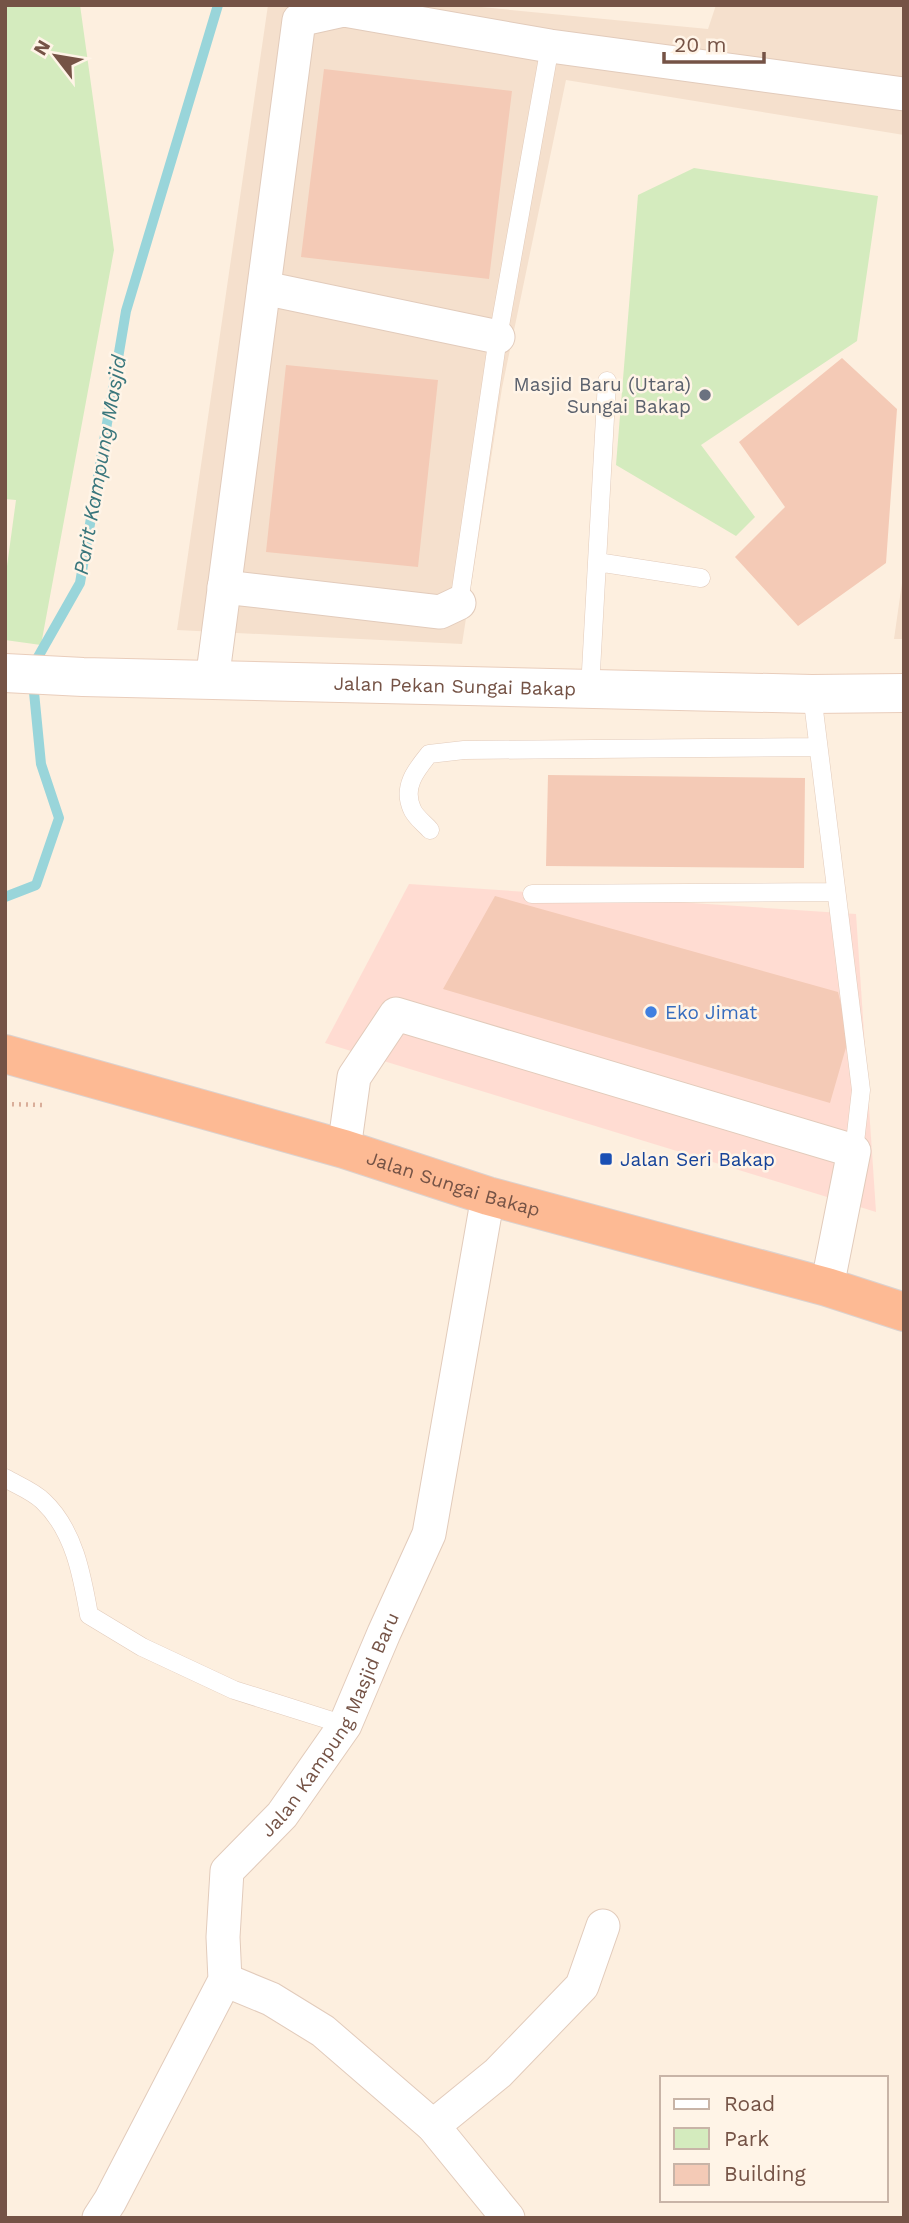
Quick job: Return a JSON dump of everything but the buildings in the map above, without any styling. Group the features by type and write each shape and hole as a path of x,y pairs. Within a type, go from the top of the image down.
{"highway":[{"name":"Jalan Sungai Bakap","path":"5,1054 344,1149 488,1196 827,1287 904,1312"}],"main road":[{"name":"Jalan Pekan Sungai Bakap","path":"5,673 212,681 812,694 904,693"}],"street":[{"path":"212,681 299,20 344,7 550,47 904,94"},
{"path":"264,288 498,337"},
{"path":"225,587 440,612 459,603"},
{"path":"344,1149 354,1077 396,1014 854,1151 827,1287"},
{"name":"Jalan Kampung Masjid Baru","path":"225,1980 223,1937 227,1871 282,1815 345,1725 429,1534 488,1196"},
{"path":"433,2126 498,2073 582,1986 603,1926"},
{"path":"99,2218 110,2202 225,1980 271,1999 323,2031 433,2126 508,2218"}],"lane":[{"path":"459,603 498,337 550,47"},
{"path":"590,689 607,381"},
{"path":"597,562 701,578"},
{"path":"812,694 861,1090 854,1151"},
{"path":"430,830 412,810 409,796 412,774 429,754 464,750 818,747"},
{"path":"532,894 836,892"},
{"path":"5,1478 42,1500 66,1532 79,1564 89,1615 142,1647 234,1690 345,1725"}],"shaded area":[{"path":"268,5 460,5 708,29 716,5 904,5 904,135 566,80 502,388 462,644 177,630"},
{"path":"904,569 904,639 894,639"},
{"path":"409,884 856,914 876,1212 325,1043"}],"green space":[{"path":"5,5 80,5 114,250 41,645 5,640 5,581 16,500 5,499"},
{"path":"694,168 878,196 857,341 701,445 755,517 736,536 616,465 638,195"}],"waterway":[{"name":"Parit Kampung Masjid","path":"34,664 80,583 126,311 218,5"},
{"name":"Parit Kampung Masjid","path":"5,897 36,885 59,818 41,764 33,682"}],"place":[{"name":"Masjid Baru (Utara) Sungai Bakap","path":"705,395"},
{"name":"Eko Jimat","path":"651,1012"},
{"name":"Jalan Seri Bakap","path":"606,1159"}]}
